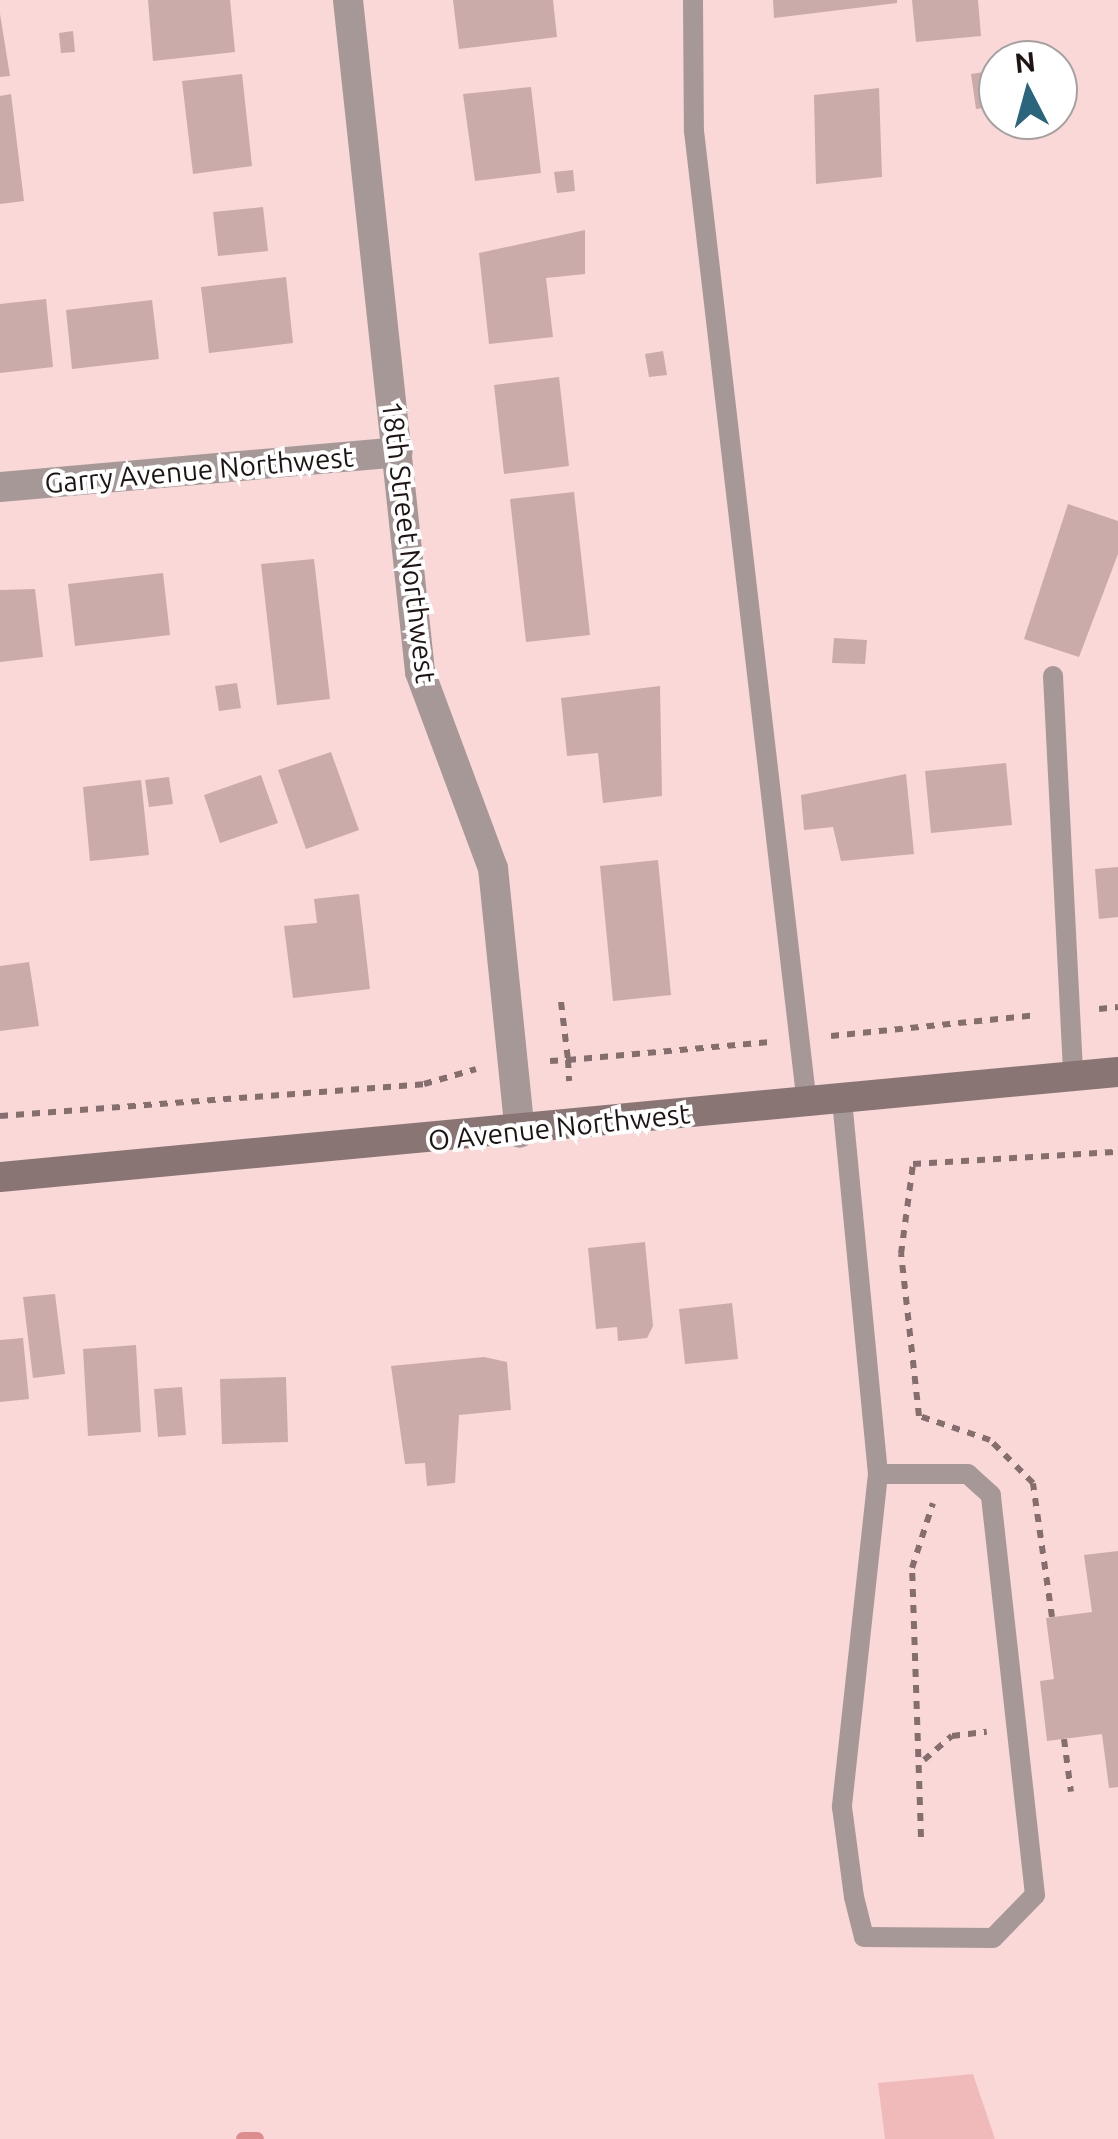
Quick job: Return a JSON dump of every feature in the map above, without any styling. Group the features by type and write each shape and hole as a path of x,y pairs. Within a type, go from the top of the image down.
{"street":[{"name":"18th Street Northwest","path":"348,0 420,672 493,868 520,1132"},
{"name":"Garry Avenue Northwest","path":"0,488 397,452"},
{"name":"O Avenue Northwest","path":"0,1177 520,1132 1118,1072"}],"lane":[{"path":"693,0 694,131 808,1104"},
{"path":"1053,676 1073,1077"},
{"path":"842,1100 878,1474 842,1807 854,1897 864,1937 993,1938 1034,1894 991,1494 968,1474 878,1474"}],"path":[{"path":"548,1061 568,1060 569,1081"},
{"path":"0,1116 424,1084 482,1068"},
{"path":"1052,1617 1033,1483 990,1440 919,1416 901,1254 913,1164 1118,1152"},
{"path":"921,1837 912,1568 934,1506 922,1474"},
{"path":"1064,1739 1070,1792"}],"shaded area":[{"path":"973,2074 995,2139 885,2139 878,2083"}],"building":[{"path":"148,0 230,0 235,52 153,61"},
{"path":"453,0 553,0 557,37 459,49"},
{"path":"773,0 897,0 897,3 774,18"},
{"path":"912,0 978,0 981,36 916,42"},
{"path":"0,14 10,76 0,77"},
{"path":"73,31 75,52 61,53 59,33"},
{"path":"978,73 978,109 976,109 971,74"},
{"path":"242,74 252,166 193,174 182,81"},
{"path":"531,87 541,173 475,181 463,94"},
{"path":"879,88 882,177 816,184 814,95"},
{"path":"11,94 24,201 0,204 0,96"},
{"path":"573,170 575,191 557,193 554,172"},
{"path":"263,207 268,251 218,256 213,212"},
{"path":"585,230 585,274 546,278 553,337 489,344 479,253"},
{"path":"286,277 293,343 209,353 201,287"},
{"path":"46,299 53,367 0,373 0,304"},
{"path":"152,300 159,359 72,369 66,310"},
{"path":"663,351 667,375 649,377 645,354"},
{"path":"559,377 569,466 504,474 494,385"},
{"path":"574,492 590,635 526,642 510,499"},
{"path":"1068,504 1118,521 1118,554 1079,657 1024,639"},
{"path":"314,559 330,699 277,705 261,564"},
{"path":"163,573 170,635 75,646 68,584"},
{"path":"35,589 43,657 0,662 0,590"},
{"path":"834,638 867,640 865,664 832,663"},
{"path":"237,683 241,708 219,711 215,686"},
{"path":"660,686 662,796 603,803 598,753 567,756 561,698"},
{"path":"331,752 359,830 306,849 278,770"},
{"path":"1006,763 1012,825 931,833 925,771"},
{"path":"906,774 914,854 841,861 833,827 804,830 801,795"},
{"path":"261,775 278,823 220,843 204,795"},
{"path":"169,777 173,804 149,807 145,780"},
{"path":"141,780 149,855 90,861 83,787"},
{"path":"658,860 671,995 613,1001 600,866"},
{"path":"1118,867 1118,917 1099,919 1095,869"},
{"path":"359,894 370,989 293,998 284,926 317,923 314,899"},
{"path":"29,962 39,1026 0,1031 0,966"},
{"path":"645,1242 653,1326 647,1338 618,1341 617,1327 596,1329 588,1248"},
{"path":"55,1294 65,1374 33,1378 23,1297"},
{"path":"732,1303 738,1359 685,1364 679,1309"},
{"path":"23,1338 29,1399 0,1402 0,1340"},
{"path":"136,1345 141,1432 88,1436 83,1349"},
{"path":"484,1357 507,1362 511,1410 459,1415 455,1483 427,1486 425,1463 405,1464 391,1366"},
{"path":"286,1377 288,1442 222,1444 220,1379"},
{"path":"182,1387 186,1435 158,1437 154,1389"},
{"path":"1118,1551 1118,1787 1109,1788 1102,1734 1047,1741 1040,1681 1054,1679 1046,1618 1092,1612 1084,1555"}],"waterway":[{"path":"243,2139 257,2139"}]}
